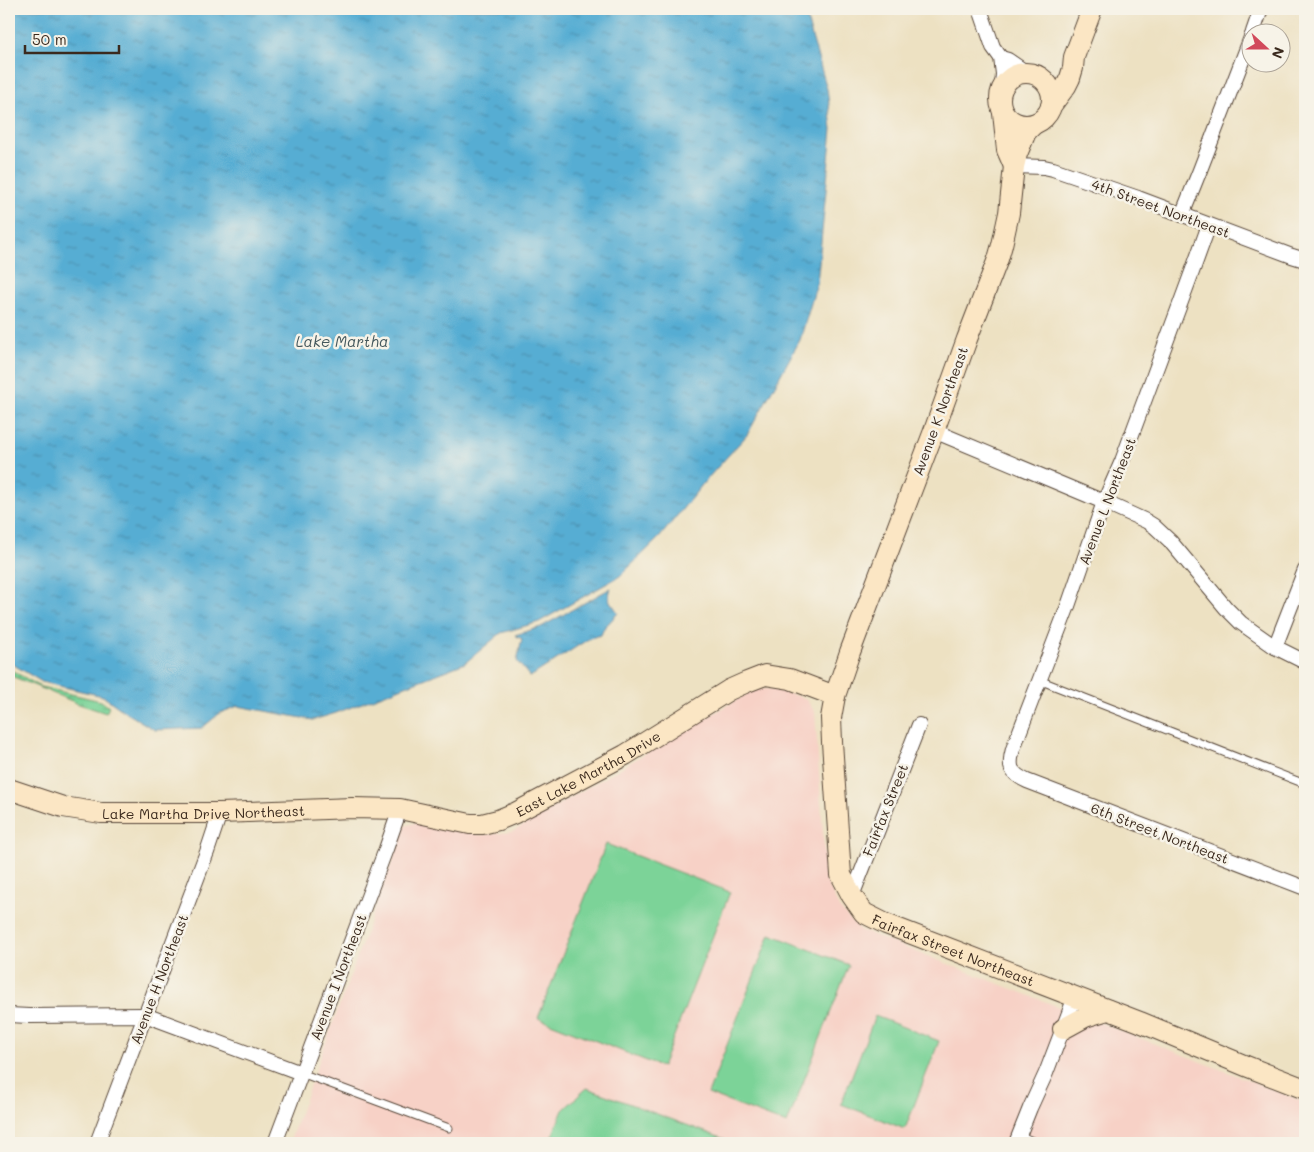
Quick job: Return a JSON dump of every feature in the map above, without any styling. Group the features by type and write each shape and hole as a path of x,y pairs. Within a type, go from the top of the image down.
{"street":[{"path":"980,9 1000,58 1003,74 999,100 1003,113 1007,118 1019,125 1026,126 1033,125 1045,118 1051,106 1066,86 1073,68 1074,57 1092,9"},
{"path":"1256,22 1261,9"},
{"path":"1002,87 1018,74 1033,75 1056,71 1074,57"},
{"path":"1000,58 1008,60 1044,80 1051,92 1051,106"},
{"path":"1182,215 1242,60"},
{"name":"Avenue K Northeast","path":"1003,113 1008,150 1014,166"},
{"name":"Avenue K Northeast","path":"850,652 1002,245 1009,213 1014,166 1022,140 1026,132 1033,125"},
{"name":"4th Street Northeast","path":"1014,166 1053,169 1305,260"},
{"name":"Avenue L Northeast","path":"1016,776 1011,768 1010,759 1013,749 1068,606 1104,502 1122,461 1208,225"},
{"path":"934,431 1146,521 1170,541 1241,624 1275,647 1305,662"},
{"path":"1275,647 1305,570"},
{"name":"Fairfax Street Northeast","path":"850,652 835,696 832,718 832,742 841,875 864,913 886,924 1299,1086"},
{"name":"East Lake Martha Drive","path":"400,810 470,824 482,824 498,820 535,803 625,755 729,690 765,676 790,679 835,696"},
{"name":"Fairfax Street","path":"852,896 919,725"},
{"name":"6th Street Northeast","path":"1016,776 1305,888"},
{"name":"Lake Martha Drive Northeast","path":"10,792 63,807 101,813 220,813 352,808 400,810"},
{"name":"Avenue I Northeast","path":"275,1143 400,810"},
{"name":"Avenue H Northeast","path":"96,1143 146,1015 220,813"},
{"path":"1017,1139 1046,1073 1075,997"},
{"path":"1063,1029 1085,1017 1108,1010"},
{"path":"9,1015 146,1015 301,1073"}],"lane":[{"path":"1039,680 1305,784"},
{"path":"301,1073 449,1128"},
{"path":"1017,1139 1037,1143"}],"shaded area":[{"path":"755,689 773,689 805,698 815,712 826,879 839,908 860,930 1305,1102 1305,1143 289,1143 405,826 418,822 480,835 512,832"}],"green space":[{"path":"9,669 41,687 101,701 109,707 106,713 79,704 9,675"},
{"path":"606,844 730,892 662,1067 538,1018"},
{"path":"770,934 849,965 787,1124 708,1094"},
{"path":"875,1016 939,1041 905,1129 841,1104"},
{"path":"587,1088 735,1143 549,1143 563,1110"}],"water":[{"name":"Lake Martha","path":"9,9 804,9 827,89 832,129 817,283 800,340 747,435 706,480 659,538 620,576 539,622 501,633 465,663 336,713 313,720 238,706 220,713 202,728 155,730 103,696 42,682 9,662"},
{"path":"611,588 609,600 618,613 604,628 601,635 590,638 530,677 517,661 522,639 515,635 541,627"}]}
